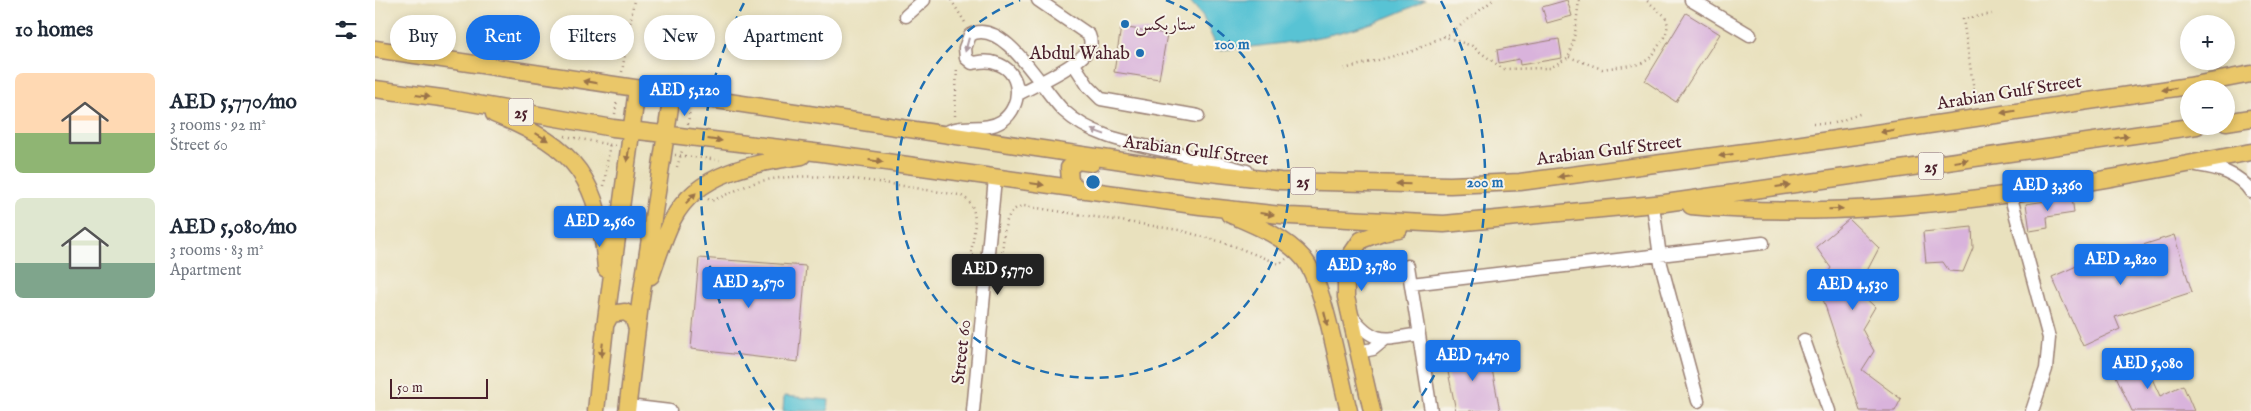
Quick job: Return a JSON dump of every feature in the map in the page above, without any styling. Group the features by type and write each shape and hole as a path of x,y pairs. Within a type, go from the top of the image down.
{"main road":[{"name":"Arabian Gulf Street","path":"375,49 1175,169 1280,181 1451,185 1520,182 1779,148 1978,116 2189,86 2251,74"},
{"name":"25","path":"375,89 449,99 631,131 822,152 1080,190 1212,207 1291,216 1444,224 1659,204 2180,128"},
{"path":"596,411 607,306 637,89"},
{"path":"628,409 640,304 672,94"},
{"path":"449,99 492,113 529,129 555,146 580,169 594,198 601,225 607,306"},
{"path":"2235,121 2251,118"},
{"path":"640,304 674,218 691,197 714,180 743,167 822,152"},
{"path":"1659,204 1766,212 1888,207 2010,194 2251,152"},
{"path":"1080,190 1072,185 1068,175 1070,166 1077,162 1158,172 1175,169"},
{"path":"1212,207 1267,232 1289,245 1304,259 1315,279 1349,411"},
{"path":"1372,411 1346,297 1346,274 1350,256 1358,243 1382,232 1444,224"},
{"path":"605,327 611,314 625,312 636,322 637,332"},
{"path":"1340,375 1346,366 1359,357"}],"street":[{"path":"907,16 924,0"},
{"path":"1018,94 1073,63 1087,52 1091,44 1089,35 1038,0"},
{"path":"1691,0 1750,35"},
{"path":"943,134 953,128 983,128 997,124 1013,108 1018,94 1014,78 996,63 972,63 968,61 965,48 970,35 980,32 994,35 1026,62 1063,110 1084,127 1118,139 1280,181"},
{"path":"1073,63 1088,86 1101,98 1198,116"},
{"path":"2187,164 2213,167 2234,175 2251,192"},
{"name":"Street 60","path":"973,411 995,178"},
{"path":"2010,194 2049,338 2047,369 2031,411"},
{"path":"1659,204 1661,255 1698,401"},
{"path":"1411,284 1763,243"},
{"path":"1408,266 1431,411"},
{"path":"1350,314 1362,327 1384,340"},
{"path":"1359,357 1384,340 1419,334"},
{"path":"1804,340 1829,411"},
{"path":"628,409 662,411"}],"path":[{"path":"951,0 968,27"},
{"path":"1345,69 1413,51 1451,33 1493,0"},
{"path":"1443,36 1472,46 1503,69 1550,68 1569,57 1575,33 1579,0"},
{"path":"1569,57 1602,69 1640,64 1649,59 1665,38 1668,25 1665,16 1648,0"},
{"path":"1978,116 1963,18 1992,14"},
{"path":"1813,123 1831,124 1862,113"},
{"path":"603,194 609,145"},
{"path":"676,169 680,156"}],"water":[{"path":"1189,0 1425,0 1376,22 1350,30 1298,41 1218,50 1202,15"},
{"path":"784,396 829,400 828,411 783,411"}],"building":[{"path":"1567,0 1572,16 1547,23 1542,7"},
{"path":"1686,13 1720,34 1676,102 1645,81"},
{"name":"Abdul Wahab","path":"1121,27 1167,34 1159,79 1114,72"},
{"path":"1559,39 1562,58 1520,65 1519,59 1499,63 1497,50"},
{"path":"2072,197 2074,213 2047,217 2048,228 2030,231 2026,204"},
{"path":"1849,219 1879,248 1857,290 1875,307 1862,329 1874,351 1862,370 1901,399 1895,411 1860,411 1819,287 1831,268 1816,247"},
{"path":"1972,227 1973,248 1963,272 1949,271 1943,262 1926,263 1923,232"},
{"path":"2174,235 2192,292 2115,317 2120,329 2083,346 2052,277 2090,260 2090,262"},
{"path":"699,258 806,266 798,362 691,349"},
{"path":"1488,348 1500,411 1456,411 1445,357"},
{"path":"2129,357 2143,359 2160,396 2183,385 2194,411 2132,411 2116,376 2118,363"}],"place":[{"name":"ستاربكس","path":"1125,24"},
{"name":"Abdul Wahab","path":"1140,53"}]}
